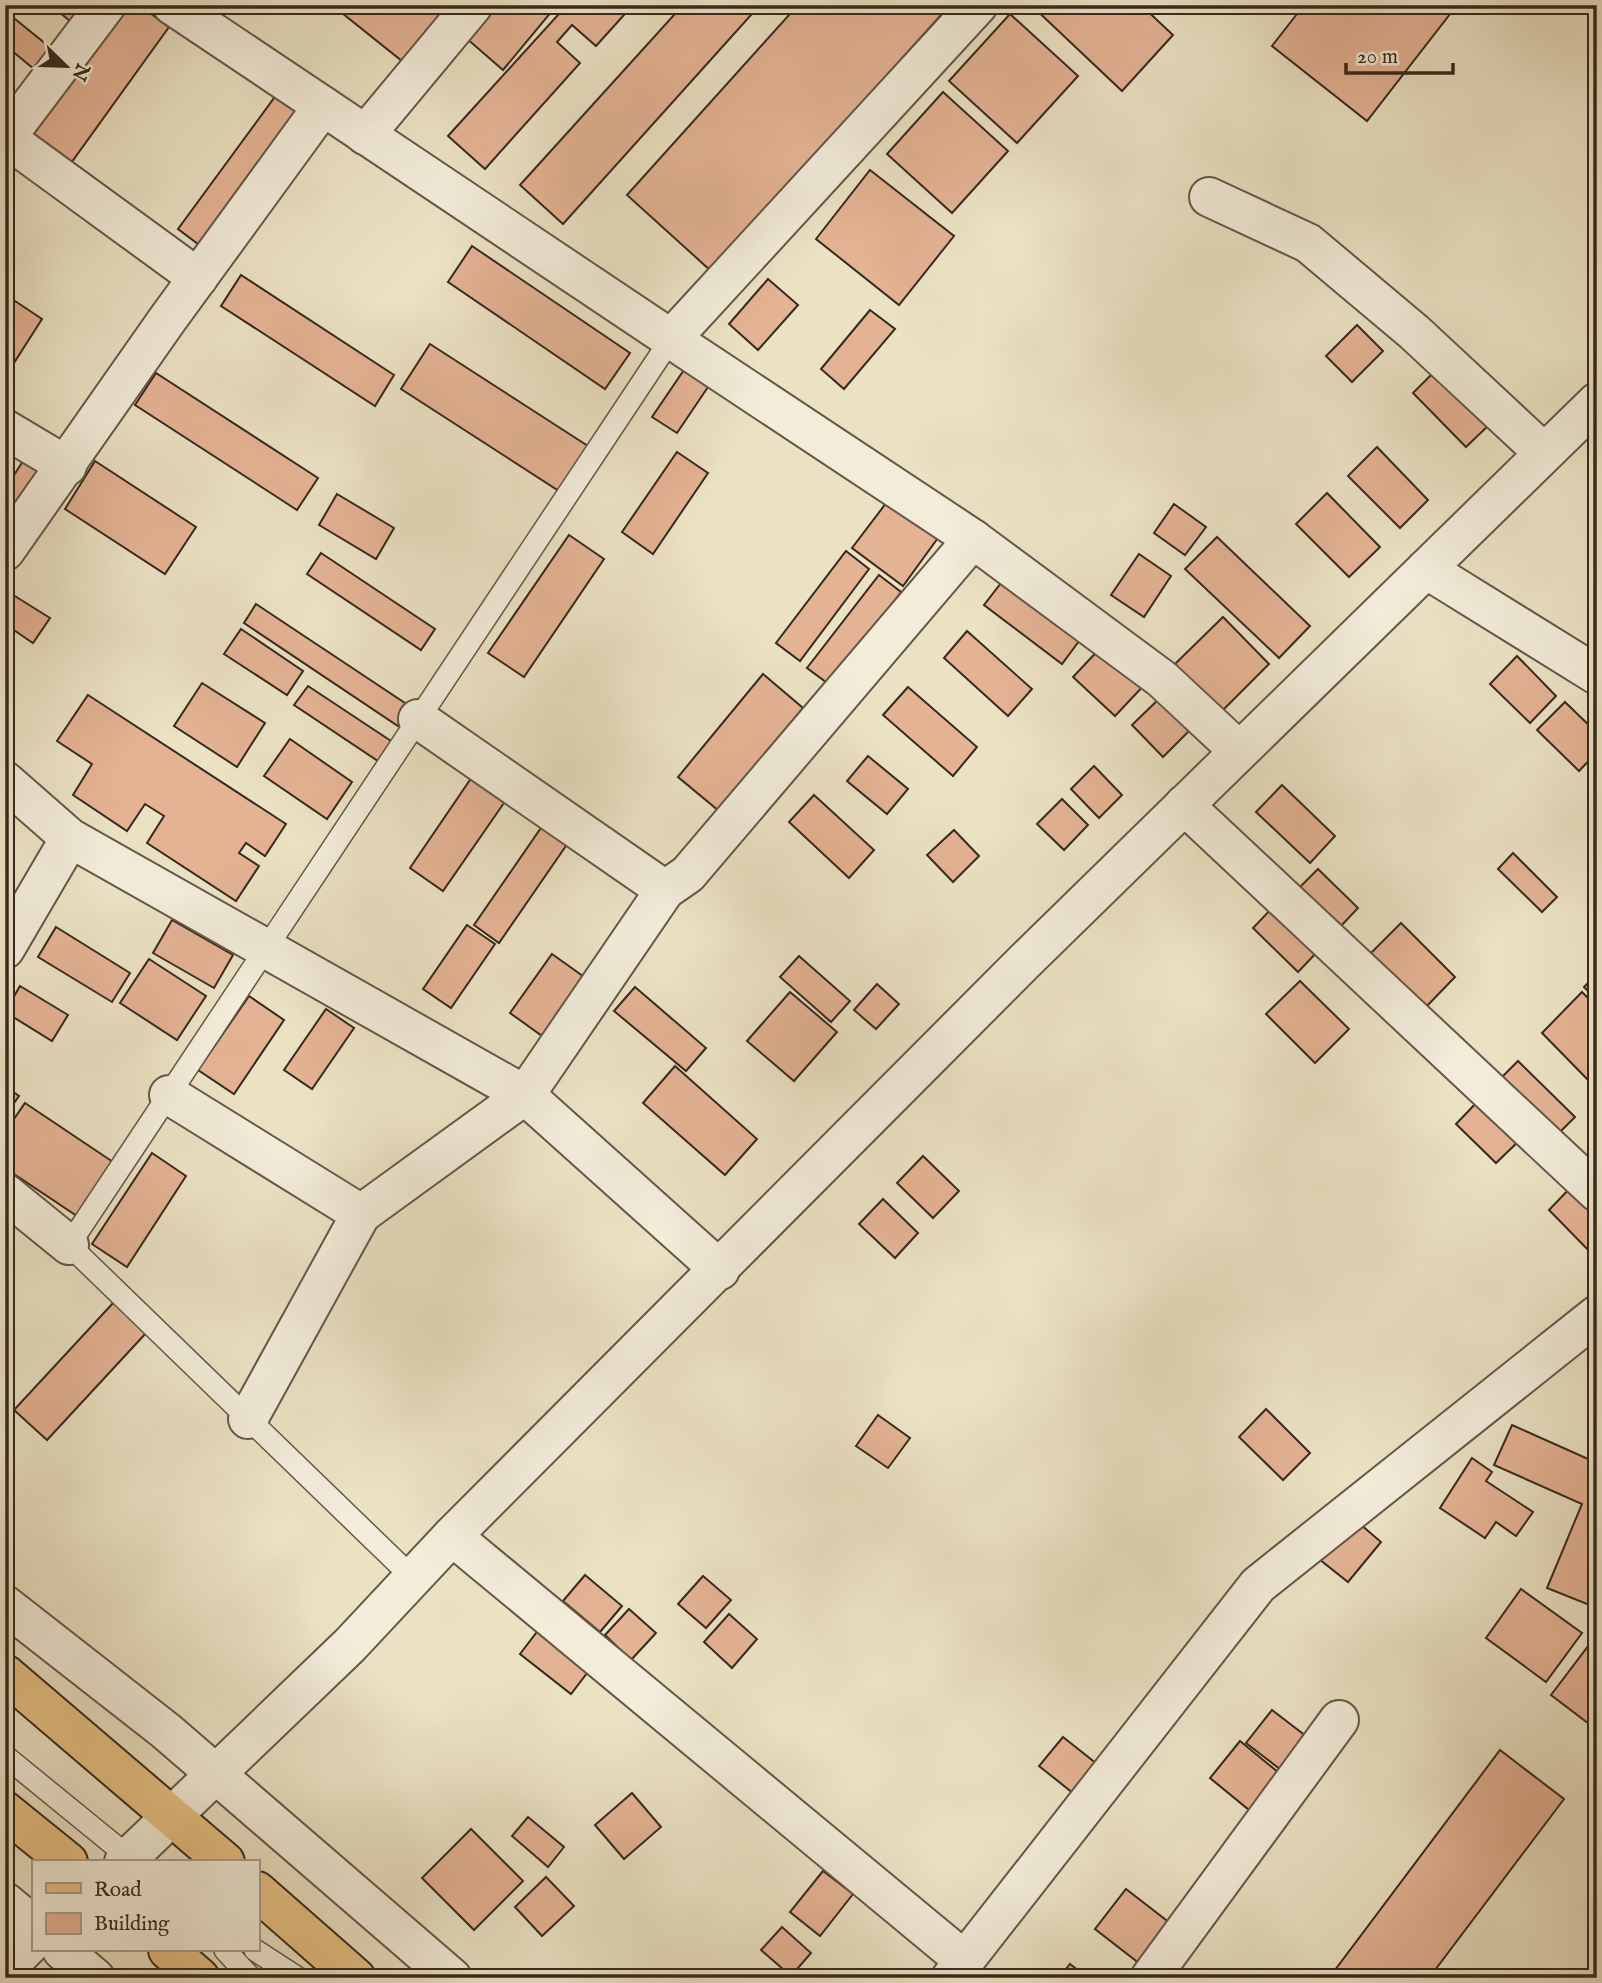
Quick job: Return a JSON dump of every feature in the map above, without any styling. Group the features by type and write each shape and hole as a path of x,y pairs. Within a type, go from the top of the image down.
{"main road":[{"path":"5,1674 223,1860"},
{"path":"5,1811 66,1860"},
{"path":"259,1893 356,1978"},
{"path":"171,1952 200,1978"}],"street":[{"path":"106,5 6,139 198,278"},
{"path":"172,5 670,339 973,538 1162,679 1239,751"},
{"path":"365,135 473,5"},
{"path":"670,339 978,5"},
{"path":"5,551 323,106"},
{"path":"1209,197 1308,243 1415,332 1544,453"},
{"path":"130,1860 414,1579 452,1536 1026,960 1597,402"},
{"path":"5,429 66,466"},
{"path":"248,1419 361,1213 525,1095 666,890 688,874 973,538"},
{"path":"1426,569 1597,675"},
{"path":"418,719 666,890"},
{"path":"5,781 70,838 525,1095 720,1270"},
{"path":"1184,805 1597,1192"},
{"path":"5,949 70,838"},
{"path":"169,1095 361,1213"},
{"path":"5,1193 69,1245"},
{"path":"452,1536 958,1969 1258,1585 1597,1315"},
{"path":"5,1605 166,1731 452,1978"},
{"path":"1150,1978 1339,1720"},
{"path":"5,1902 32,1924"},
{"path":"5,1969 32,1942"},
{"path":"64,1952 95,1978"}],"lane":[{"path":"414,1579 69,1245 670,339"},
{"path":"5,1756 128,1860"},
{"path":"227,1952 251,1978"},
{"path":"258,1952 298,1978"}],"building":[{"path":"51,5 85,5 71,22"},
{"path":"127,5 139,5 169,27 71,163 33,135"},
{"path":"348,5 472,5 417,73 342,13"},
{"path":"493,5 557,5 503,70 466,38"},
{"path":"567,5 633,5 596,46 572,25 557,42 580,63 485,169 448,136"},
{"path":"683,5 760,5 563,224 520,185"},
{"path":"798,5 950,5 711,271 627,195"},
{"path":"1031,5 1141,5 1173,35 1122,91"},
{"path":"1304,5 1457,5 1367,121 1272,46"},
{"path":"1010,14 1078,76 1017,143 949,81"},
{"path":"15,19 57,53 40,74 5,45 5,31"},
{"path":"943,92 1008,151 952,213 887,154"},
{"path":"277,94 305,114 206,250 178,229"},
{"path":"870,170 954,236 899,305 816,239"},
{"path":"472,246 630,353 605,389 448,282"},
{"path":"241,275 394,375 375,406 221,306"},
{"path":"768,279 798,305 758,350 729,324"},
{"path":"15,301 42,319 5,377 5,316"},
{"path":"870,310 895,329 844,389 821,369"},
{"path":"1357,325 1383,351 1352,382 1326,356"},
{"path":"430,344 588,446 559,491 401,389"},
{"path":"686,367 710,384 677,433 652,417"},
{"path":"1438,368 1492,422 1466,447 1413,393"},
{"path":"156,373 318,478 297,510 135,405"},
{"path":"1377,447 1428,500 1400,528 1348,476"},
{"path":"677,452 708,473 653,554 622,532"},
{"path":"27,455 51,472 5,542 5,489"},
{"path":"95,461 196,527 165,574 65,509"},
{"path":"1327,493 1380,547 1349,577 1296,524"},
{"path":"337,494 394,528 376,559 319,525"},
{"path":"893,494 943,531 903,586 852,548"},
{"path":"1174,504 1206,527 1185,555 1154,533"},
{"path":"569,535 604,559 524,677 488,653"},
{"path":"1217,537 1310,626 1279,658 1185,569"},
{"path":"846,551 869,569 800,661 776,643"},
{"path":"321,553 435,629 421,650 307,574"},
{"path":"1139,554 1171,576 1144,617 1111,595"},
{"path":"1008,574 1085,633 1062,664 984,605"},
{"path":"879,575 901,592 830,685 807,668"},
{"path":"10,593 50,618 33,643 5,624 5,600"},
{"path":"256,604 411,707 398,726 244,623"},
{"path":"1223,617 1269,664 1221,712 1175,664"},
{"path":"241,629 303,671 287,695 224,654"},
{"path":"967,631 1032,689 1008,716 944,658"},
{"path":"1106,642 1148,681 1115,716 1073,677"},
{"path":"1517,656 1556,696 1530,723 1490,684"},
{"path":"763,674 803,708 719,811 678,777"},
{"path":"202,683 265,723 237,767 174,726"},
{"path":"308,686 391,741 378,761 294,705"},
{"path":"908,687 977,747 953,776 883,715"},
{"path":"88,695 286,824 265,856 246,843 239,853 259,866 236,901 147,843 164,816 145,804 127,831 73,795 92,764 57,741"},
{"path":"1161,697 1192,728 1163,757 1132,725"},
{"path":"1565,702 1597,733 1597,752 1579,771 1537,730"},
{"path":"290,739 352,782 327,819 264,776"},
{"path":"868,756 908,789 887,814 847,781"},
{"path":"1094,766 1122,795 1099,818 1071,789"},
{"path":"472,777 506,800 443,891 410,868"},
{"path":"1282,785 1335,836 1310,863 1256,812"},
{"path":"814,795 874,850 849,878 789,822"},
{"path":"1062,799 1088,825 1064,850 1037,824"},
{"path":"545,822 570,840 499,943 474,925"},
{"path":"954,830 979,856 953,882 927,855"},
{"path":"1513,853 1557,897 1542,912 1498,869"},
{"path":"1318,869 1358,908 1339,928 1298,889"},
{"path":"1275,905 1320,949 1298,972 1253,928"},
{"path":"172,920 233,955 214,988 153,953"},
{"path":"1401,923 1455,977 1424,1009 1369,955"},
{"path":"467,925 495,944 451,1008 423,989"},
{"path":"56,927 130,973 112,1002 38,957"},
{"path":"552,954 587,979 545,1038 510,1013"},
{"path":"799,956 850,1001 831,1022 780,977"},
{"path":"149,959 206,996 177,1040 120,1003"},
{"path":"1597,974 1597,1000 1584,987"},
{"path":"1300,981 1349,1029 1315,1063 1266,1014"},
{"path":"877,984 899,1004 876,1029 854,1010"},
{"path":"20,986 68,1015 52,1041 5,1012"},
{"path":"635,987 706,1048 686,1071 614,1011"},
{"path":"790,992 837,1032 794,1081 747,1041"},
{"path":"1582,992 1597,1007 1597,1079 1592,1084 1542,1033"},
{"path":"249,996 284,1020 234,1094 198,1070"},
{"path":"326,1009 354,1028 312,1089 284,1070"},
{"path":"1518,1061 1575,1117 1554,1138 1498,1081"},
{"path":"675,1066 757,1139 725,1175 643,1103"},
{"path":"5,1086 19,1096 5,1116"},
{"path":"1481,1098 1522,1138 1496,1163 1456,1124"},
{"path":"25,1103 113,1162 77,1216 5,1168 5,1132"},
{"path":"152,1153 186,1176 127,1267 92,1244"},
{"path":"923,1156 959,1191 933,1218 897,1183"},
{"path":"1573,1185 1597,1209 1597,1259 1549,1210"},
{"path":"883,1199 918,1233 895,1258 859,1224"},
{"path":"114,1302 147,1332 47,1440 14,1410"},
{"path":"1266,1409 1310,1453 1283,1480 1239,1437"},
{"path":"878,1415 910,1438 888,1468 856,1446"},
{"path":"1512,1425 1597,1463 1597,1608 1547,1588 1582,1504 1494,1465"},
{"path":"1472,1458 1492,1472 1486,1481 1533,1512 1516,1536 1496,1522 1485,1538 1440,1508"},
{"path":"1353,1518 1381,1542 1348,1582 1319,1559"},
{"path":"585,1575 622,1606 600,1632 563,1601"},
{"path":"703,1576 731,1600 706,1628 678,1604"},
{"path":"1521,1589 1582,1633 1546,1682 1486,1638"},
{"path":"629,1609 656,1633 631,1660 605,1635"},
{"path":"729,1614 757,1639 732,1668 704,1642"},
{"path":"543,1624 594,1664 571,1694 520,1654"},
{"path":"1592,1641 1597,1645 1597,1730 1551,1695"},
{"path":"1272,1710 1311,1740 1285,1773 1246,1743"},
{"path":"1063,1737 1107,1772 1083,1801 1039,1766"},
{"path":"1240,1741 1284,1777 1254,1814 1210,1778"},
{"path":"1500,1750 1564,1799 1429,1978 1329,1978"},
{"path":"632,1793 661,1827 624,1859 595,1825"},
{"path":"528,1817 564,1847 548,1867 512,1836"},
{"path":"471,1829 523,1881 474,1930 422,1878"},
{"path":"823,1871 853,1894 820,1936 790,1912"},
{"path":"546,1877 574,1906 542,1936 515,1907"},
{"path":"1126,1889 1175,1927 1144,1967 1095,1929"},
{"path":"782,1927 811,1953 791,1976 761,1950"},
{"path":"1070,1964 1088,1978 1059,1978"}]}
